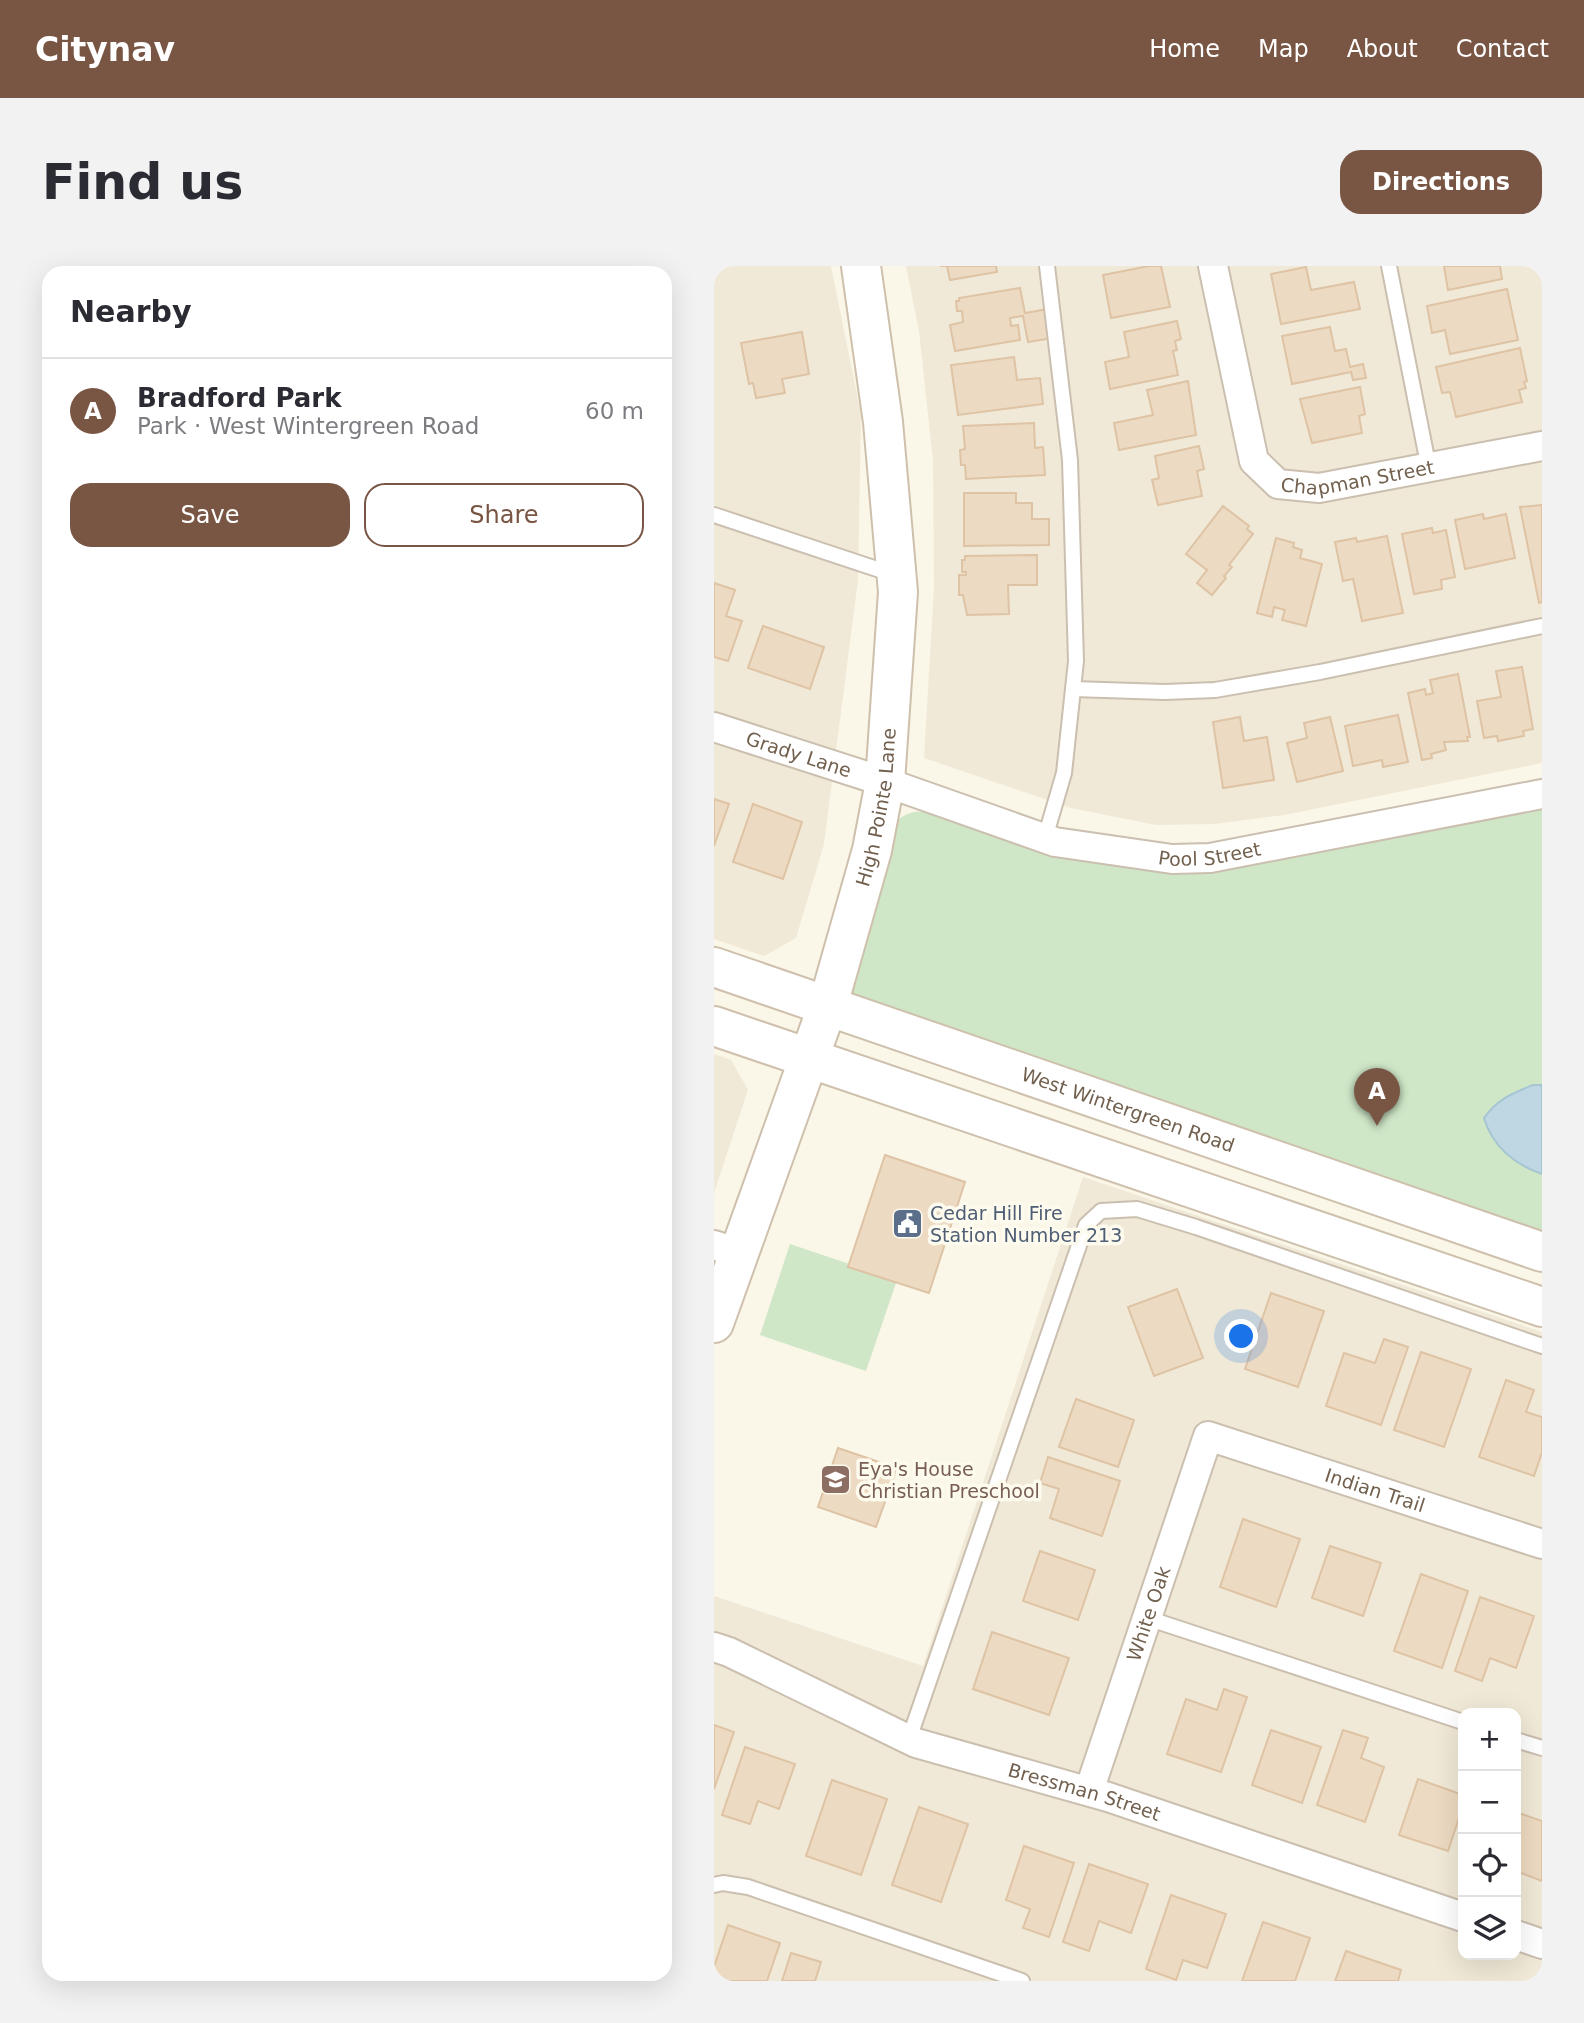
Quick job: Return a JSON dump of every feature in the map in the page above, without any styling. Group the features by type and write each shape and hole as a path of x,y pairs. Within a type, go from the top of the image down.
{"street":[{"name":"High Pointe Lane","path":"714,1324 726,1249 828,1006 872,850 884,782 898,592 883,422 861,266"},
{"name":"Chapman Street","path":"1213,266 1254,461 1278,484 1319,488 1542,446"},
{"name":"Grady Lane","path":"714,727 884,782"},
{"name":"Pool Street","path":"884,782 1055,842 1172,859 1210,858 1542,794"},
{"name":"West Wintergreen Road","path":"714,967 1542,1252"},
{"path":"714,1026 1542,1307"},
{"name":"Indian Trail","path":"1208,1436 1542,1544"},
{"name":"White Oak","path":"1088,1791 1208,1436"},
{"name":"Bressman Street","path":"714,1647 909,1739 1088,1791 1458,1915"},
{"path":"1521,1937 1542,1944"}],"lane":[{"path":"1045,838 1064,773 1076,662 1070,460 1047,266"},
{"path":"1389,266 1429,469"},
{"path":"714,515 897,576"},
{"path":"1073,689 1165,692 1214,690 1321,672 1542,626"},
{"path":"909,1739 1086,1225 1101,1211 1137,1209 1184,1223 1542,1346"},
{"path":"1147,1618 1458,1720"},
{"path":"1521,1742 1542,1748"},
{"path":"714,1885 723,1883 748,1887 1021,1981"}],"shaded area":[{"path":"714,266 831,266 861,414 858,580 824,844 796,938 764,956 714,939"},
{"path":"906,266 1542,266 1542,763 1284,815 1215,824 1156,825 1071,808 924,758 934,587 933,461 919,331"},
{"path":"714,1054 731,1060 748,1090 714,1193"},
{"path":"1083,1177 1542,1332 1542,1981 714,1981 714,1596 923,1666"}],"green space":[{"path":"1542,806 1542,1237 858,1002 851,993 893,824 913,812 927,812 1044,852 1105,865 1171,872 1238,868"},
{"path":"790,1244 897,1280 866,1371 760,1335"}],"water":[{"path":"1533,1085 1542,1085 1542,1174 1506,1153 1493,1137 1484,1118 1500,1101"}],"building":[{"path":"947,266 996,266 997,272 950,280"},
{"path":"1161,266 1170,307 1111,318 1103,275"},
{"path":"1444,266 1500,266 1502,279 1448,290"},
{"path":"1306,267 1311,290 1354,282 1360,309 1281,324 1271,274"},
{"path":"1020,288 1025,313 1048,309 1053,338 1028,342 1023,316 1010,318 1011,326 1018,325 1020,340 955,351 950,325 963,322 962,311 957,311 956,301 959,301 959,298"},
{"path":"1507,289 1518,340 1450,354 1445,330 1432,333 1427,306"},
{"path":"1177,321 1181,339 1175,341 1177,350 1173,351 1178,375 1110,389 1105,362 1129,357 1124,332"},
{"path":"1330,327 1335,351 1346,349 1350,367 1363,364 1366,378 1353,380 1351,372 1292,384 1282,336"},
{"path":"802,332 809,374 782,379 785,393 756,398 753,383 749,384 741,343"},
{"path":"1520,348 1527,381 1524,382 1526,388 1519,390 1522,402 1456,417 1450,392 1442,393 1436,367"},
{"path":"1014,357 1017,380 1040,378 1043,404 958,415 951,365"},
{"path":"1188,381 1196,435 1119,450 1114,423 1153,415 1147,390"},
{"path":"1360,387 1365,414 1359,416 1362,433 1312,443 1300,399"},
{"path":"1034,423 1035,448 1043,447 1045,475 966,479 960,450 965,449 963,426"},
{"path":"1199,446 1204,469 1197,471 1202,496 1158,505 1152,480 1159,478 1155,456"},
{"path":"964,493 1016,493 1016,503 1032,503 1032,519 1049,519 1049,545 964,546"},
{"path":"1542,505 1542,602 1539,603 1520,507"},
{"path":"1223,506 1249,526 1247,529 1253,534 1229,565 1232,567 1224,576 1226,578 1212,595 1197,583 1207,570 1186,554"},
{"path":"1483,514 1484,519 1506,514 1515,558 1465,569 1455,520"},
{"path":"1432,528 1433,533 1446,530 1455,577 1441,580 1442,589 1414,594 1402,534"},
{"path":"1387,536 1403,613 1362,621 1353,579 1343,581 1335,542 1356,538 1357,542"},
{"path":"1276,538 1294,543 1293,547 1302,550 1300,558 1322,564 1306,626 1282,620 1285,610 1274,607 1272,617 1257,613"},
{"path":"1037,555 1037,585 1008,585 1009,614 967,615 963,595 959,595 959,575 966,575 966,572 962,572 962,560 965,560 965,556"},
{"path":"714,583 735,590 726,616 742,621 728,661 714,657"},
{"path":"763,626 824,647 810,689 748,668"},
{"path":"1522,667 1533,729 1523,731 1524,736 1498,741 1497,736 1484,738 1477,701 1501,697 1496,671"},
{"path":"1458,674 1470,737 1467,737 1468,741 1444,742 1446,750 1422,760 1408,693 1425,689 1426,695 1433,693 1430,680"},
{"path":"1398,715 1408,762 1383,767 1382,760 1353,766 1345,726"},
{"path":"1240,717 1244,741 1267,737 1274,780 1223,788 1213,722"},
{"path":"1330,717 1343,771 1297,782 1287,743 1307,738 1304,723"},
{"path":"714,799 729,804 714,846"},
{"path":"753,804 802,822 783,879 733,862"},
{"name":"Cedar Hill Fire Station Number 213","path":"885,1155 965,1182 929,1293 848,1267"},
{"path":"1177,1289 1203,1358 1154,1376 1128,1307"},
{"path":"1271,1293 1324,1311 1298,1387 1245,1369"},
{"path":"1384,1339 1408,1347 1381,1425 1326,1406 1344,1353 1375,1363"},
{"path":"1421,1352 1471,1369 1444,1447 1394,1430"},
{"path":"1506,1380 1534,1390 1526,1412 1542,1417 1542,1452 1534,1476 1479,1457"},
{"path":"1076,1399 1134,1420 1118,1467 1059,1447"},
{"path":"838,1448 897,1468 876,1527 818,1507"},
{"path":"1048,1457 1120,1481 1102,1536 1050,1518 1059,1489 1040,1483"},
{"path":"1243,1519 1300,1539 1276,1607 1220,1587"},
{"path":"1330,1546 1381,1563 1363,1616 1312,1598"},
{"path":"1040,1551 1095,1570 1078,1620 1023,1601"},
{"path":"1421,1574 1468,1591 1442,1668 1394,1651"},
{"path":"1480,1597 1534,1616 1516,1668 1490,1658 1482,1681 1455,1671"},
{"path":"992,1632 1069,1658 1049,1715 973,1689"},
{"path":"1224,1689 1247,1697 1221,1772 1167,1754 1186,1699 1217,1710"},
{"path":"714,1725 734,1732 714,1789"},
{"path":"1271,1730 1321,1747 1302,1803 1252,1785"},
{"path":"1343,1730 1368,1738 1361,1758 1384,1767 1365,1822 1317,1805"},
{"path":"745,1747 795,1764 779,1809 758,1801 750,1824 722,1815"},
{"path":"1418,1779 1458,1793 1458,1821 1448,1851 1399,1835"},
{"path":"832,1780 887,1799 861,1875 806,1856"},
{"path":"919,1807 968,1824 941,1902 892,1885"},
{"path":"1521,1814 1542,1821 1542,1881 1521,1873"},
{"path":"1024,1846 1074,1863 1049,1937 1023,1928 1030,1909 1006,1900"},
{"path":"1089,1864 1148,1884 1131,1933 1099,1921 1089,1951 1063,1942"},
{"path":"1171,1895 1226,1914 1207,1968 1183,1960 1176,1980 1146,1969"},
{"path":"1263,1922 1310,1938 1295,1981 1242,1981"},
{"path":"728,1925 780,1943 767,1981 714,1981 714,1967"},
{"path":"1346,1951 1401,1970 1398,1981 1335,1981"},
{"path":"791,1953 821,1962 815,1981 782,1981"}],"place":[{"name":"Bradford Park","path":"1377,1126"},
{"name":"Cedar Hill Fire Station Number 213","path":"907,1224"},
{"name":"Eya's House Christian Preschool","path":"835,1480"}]}
